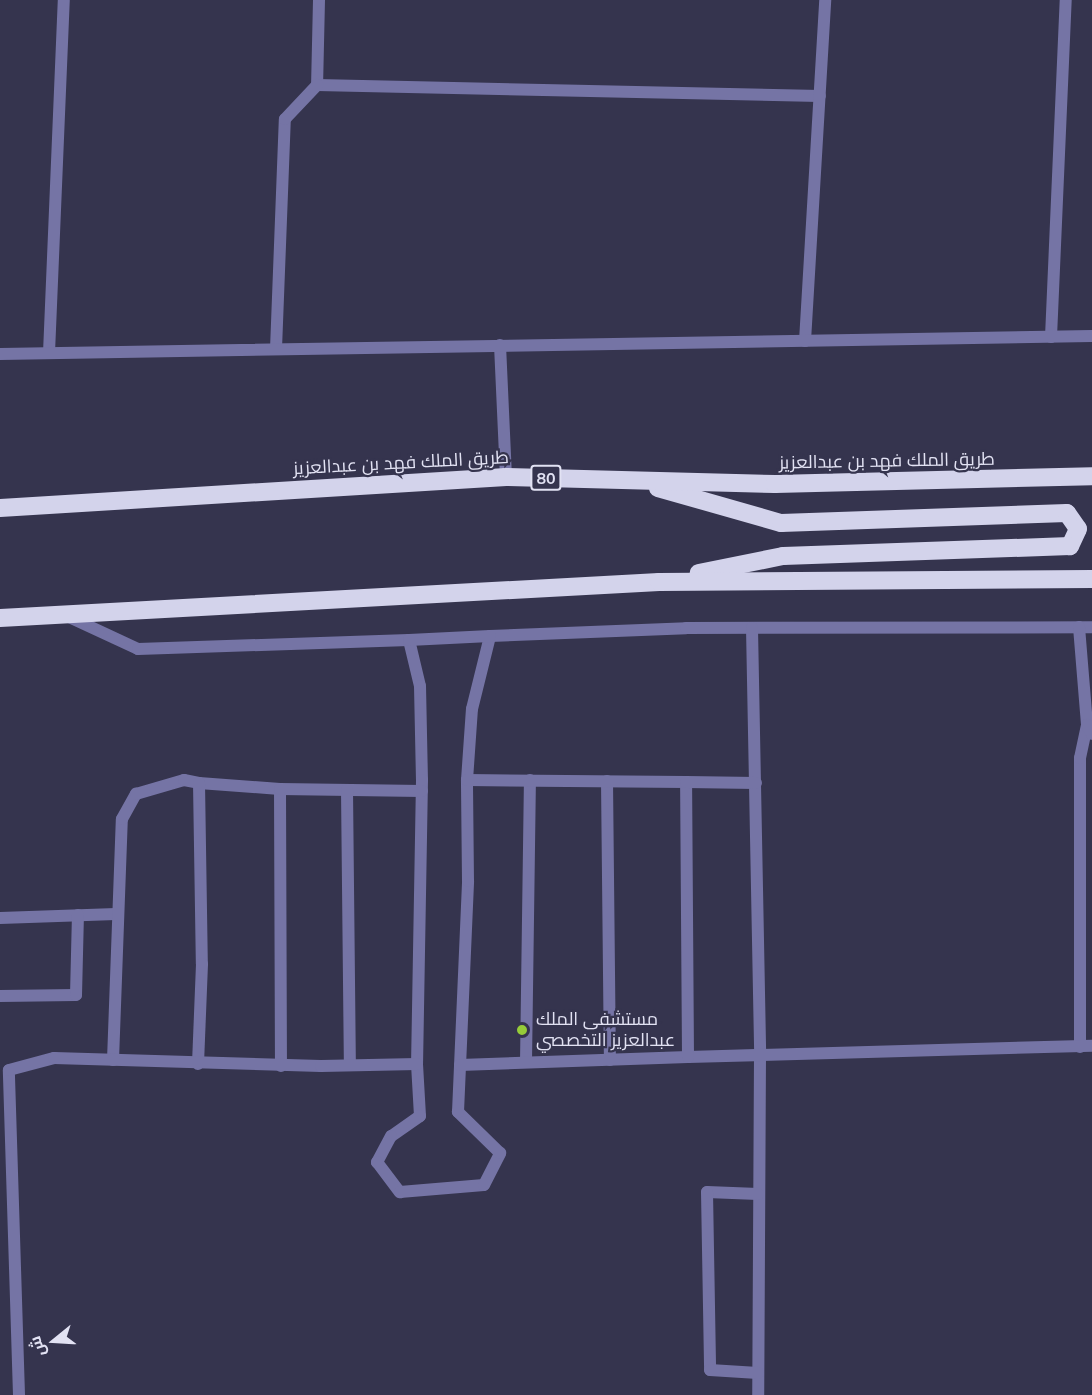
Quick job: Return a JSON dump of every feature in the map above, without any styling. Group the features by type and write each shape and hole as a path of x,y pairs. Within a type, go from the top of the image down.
{"highway":[{"name":"طريق الملك فهد بن عبدالعزيز","path":"0,508 506,477 775,484 1092,476"},
{"path":"632,480 781,523 1067,513 1078,529 1070,546 783,556 659,582"},
{"path":"0,618 659,582 1092,579"}],"street":[{"path":"49,353 64,0"},
{"path":"276,349 285,118 316,85 320,0"},
{"path":"805,341 825,0"},
{"path":"1051,336 1066,0"},
{"path":"316,85 820,96"},
{"path":"0,354 1092,336"},
{"path":"500,345 506,477"},
{"path":"60,613 138,649 753,628 1086,627 1091,727 1080,769 1086,1047 460,1065"},
{"path":"753,628 760,1055 758,1395"},
{"path":"409,640 420,686 422,791 417,1064 420,1116 391,1136 377,1162 400,1192 484,1185 500,1153 458,1112 467,780 472,709 490,636"},
{"path":"112,1060 116,914 122,819 136,794 183,780 280,789 422,791"},
{"path":"467,780 756,783"},
{"path":"526,1062 530,780"},
{"path":"607,781 610,1060"},
{"path":"686,782 688,1057"},
{"path":"198,1064 202,964 199,783"},
{"path":"280,789 280,1066"},
{"path":"347,790 351,897 350,1065"},
{"path":"0,918 116,914"},
{"path":"0,996 76,995 78,915"},
{"path":"19,1395 4,1101 9,1070 54,1058 280,1066 417,1064"},
{"path":"758,1194 707,1192 710,1370 758,1373"}],"place":[{"name":"مستشفى الملك عبدالعزيز التخصصي","path":"522,1030"}]}
